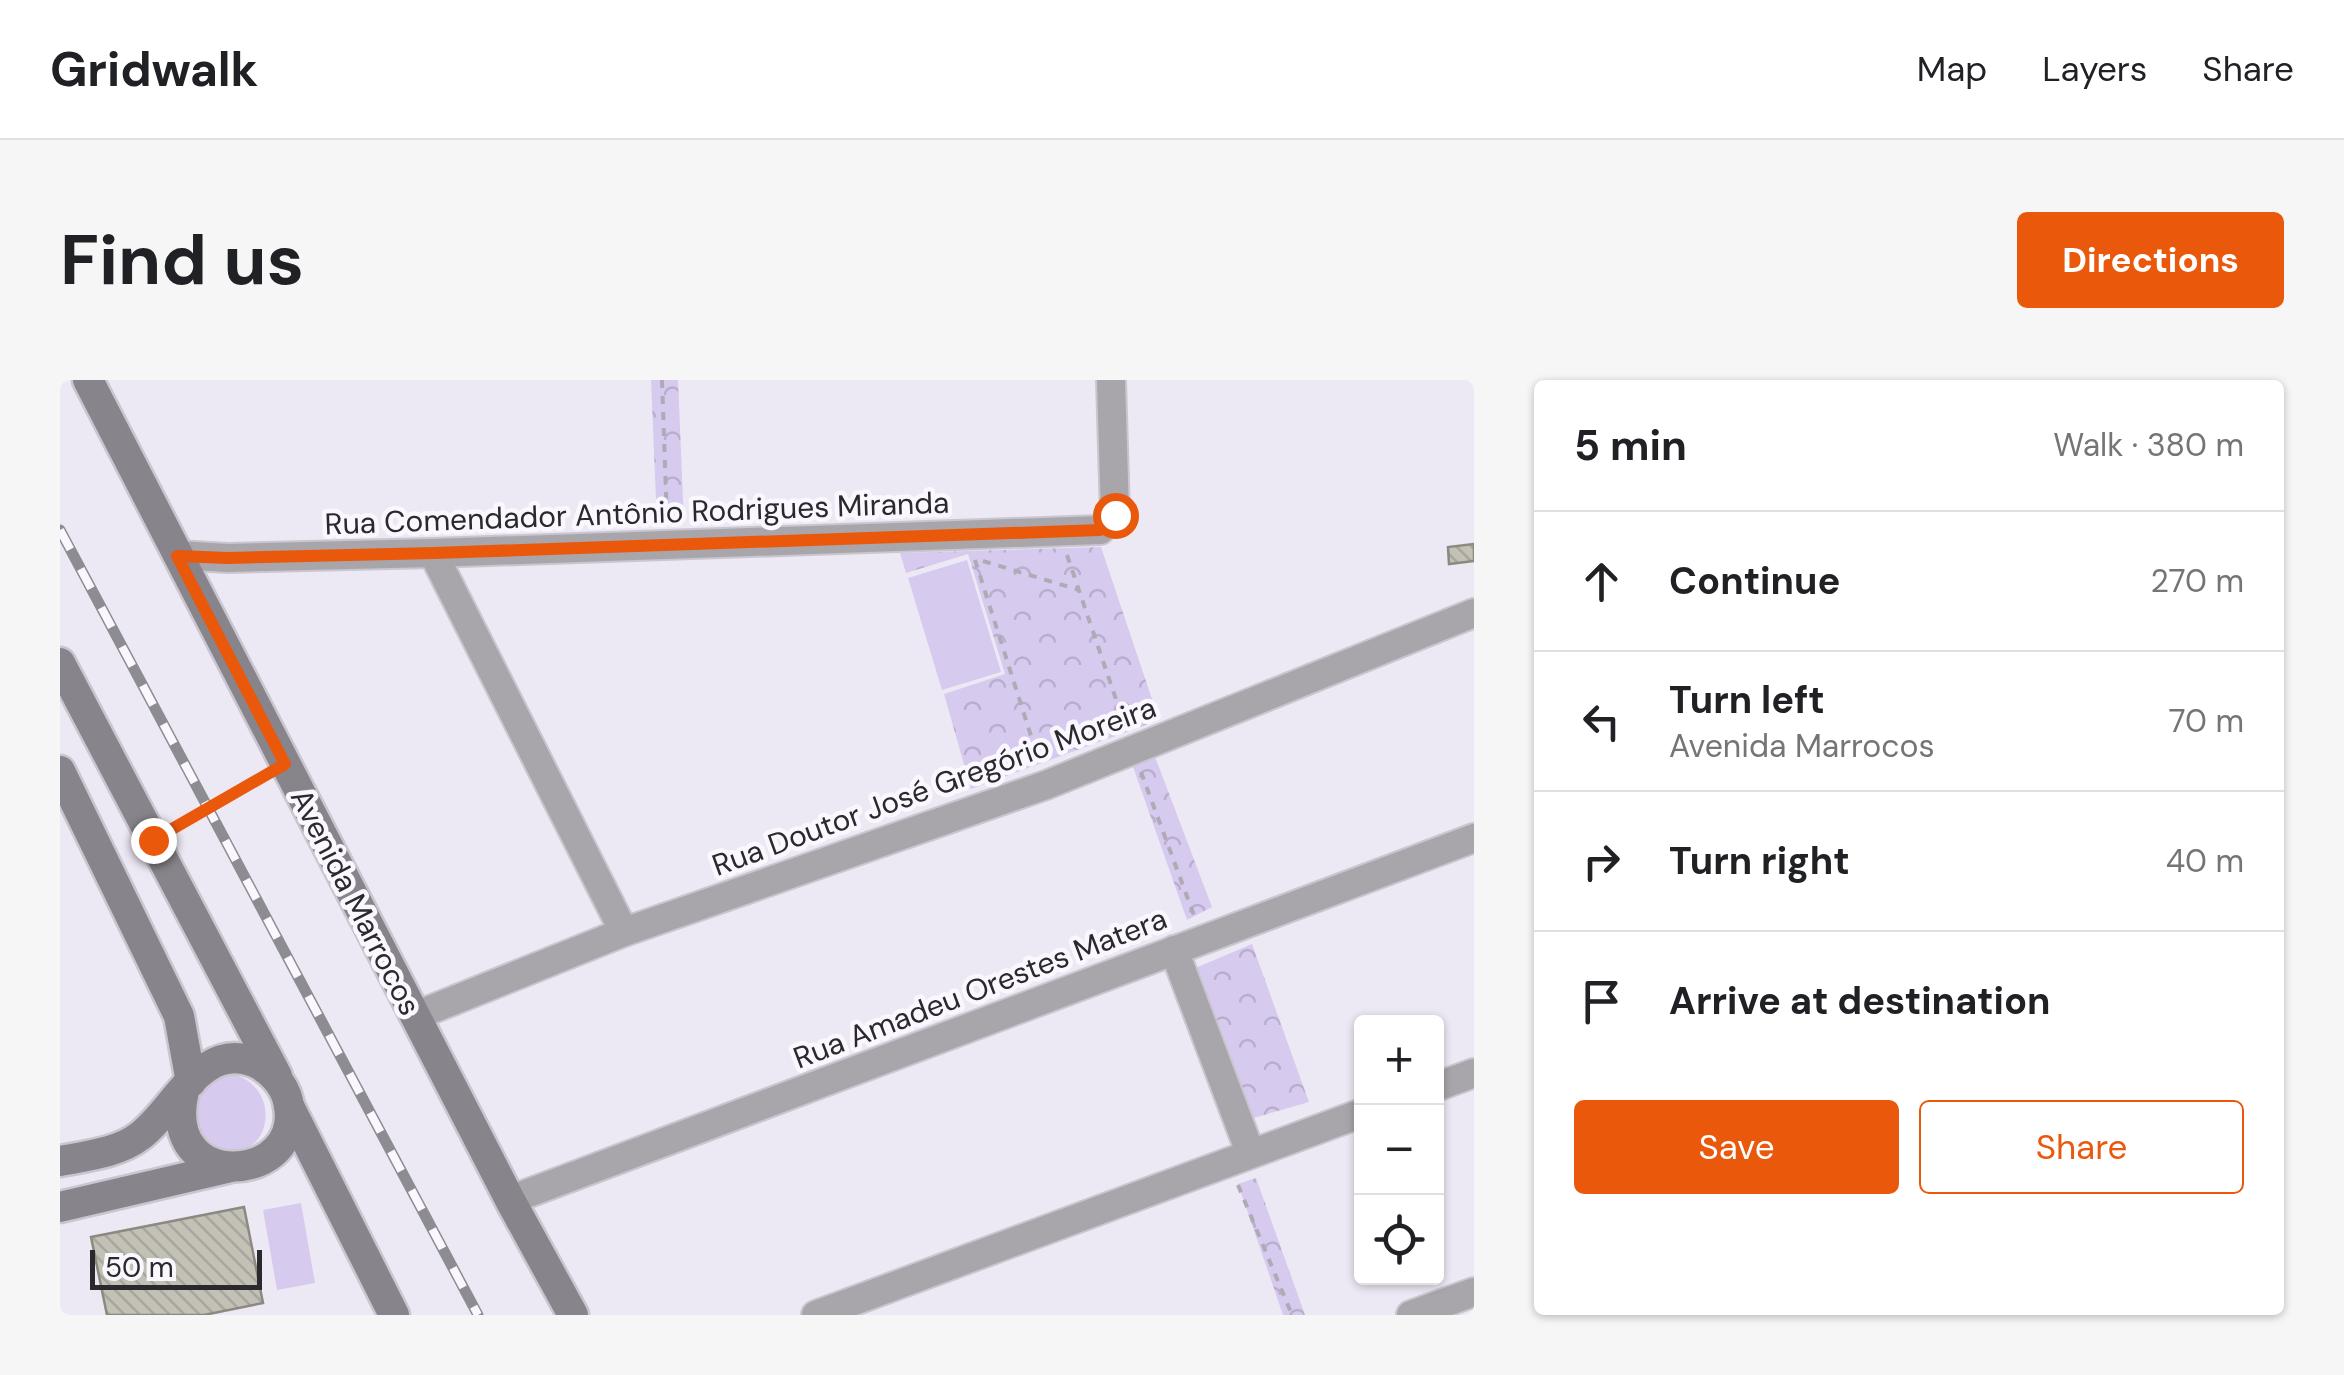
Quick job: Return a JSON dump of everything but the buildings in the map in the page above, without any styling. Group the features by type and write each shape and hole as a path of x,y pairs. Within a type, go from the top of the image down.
{"street":[{"name":"Avenida Marrocos","path":"88,380 573,1315"},
{"name":"Rua Comendador Antônio Rodrigues Miranda","path":"177,556 434,553 1100,530 1115,515 1111,380"},
{"path":"434,553 624,932"},
{"name":"Rua Doutor José Gregório Moreira","path":"415,1016 624,932 1046,784 1474,613"},
{"path":"60,663 286,1096 394,1315"},
{"path":"60,771 179,1016 188,1086 180,1112 182,1131 192,1148 209,1163 227,1168"},
{"name":"Rua Amadeu Orestes Matera","path":"510,1200 1474,838"},
{"path":"1174,950 1239,1156"},
{"path":"60,1161 104,1153 139,1137 212,1063 230,1058 249,1060 266,1068 286,1096 287,1130 268,1158 251,1166 227,1168 60,1207"},
{"path":"1444,1083 1474,1074"},
{"path":"816,1315 1354,1116"},
{"path":"268,1158 307,1172 332,1187"},
{"path":"1411,1315 1474,1292"}],"path":[{"path":"662,380 668,545"},
{"path":"1059,531 1202,940"},
{"path":"1046,784 974,558 1079,590"},
{"path":"153,840 285,764"},
{"path":"1239,1156 1292,1315"}],"green space":[{"path":"651,380 678,380 684,523 657,524"},
{"path":"1101,547 1159,720 971,789 944,694 1005,674 968,554 906,573 900,553"},
{"path":"967,560 1001,672 942,690 908,578"},
{"path":"1154,754 1212,907 1187,920 1131,761"},
{"path":"1252,944 1309,1102 1247,1120 1193,969"},
{"path":"223,1072 242,1077 255,1087 266,1114 257,1140 246,1149 231,1153 207,1149 186,1104"},
{"path":"1256,1178 1305,1315 1283,1315 1238,1184"},
{"path":"301,1203 315,1283 277,1290 263,1210"}],"railway":[{"path":"60,530 478,1315"}],"route":[{"path":"153,840 285,764 177,556 434,553 1100,530 1115,515"}]}
